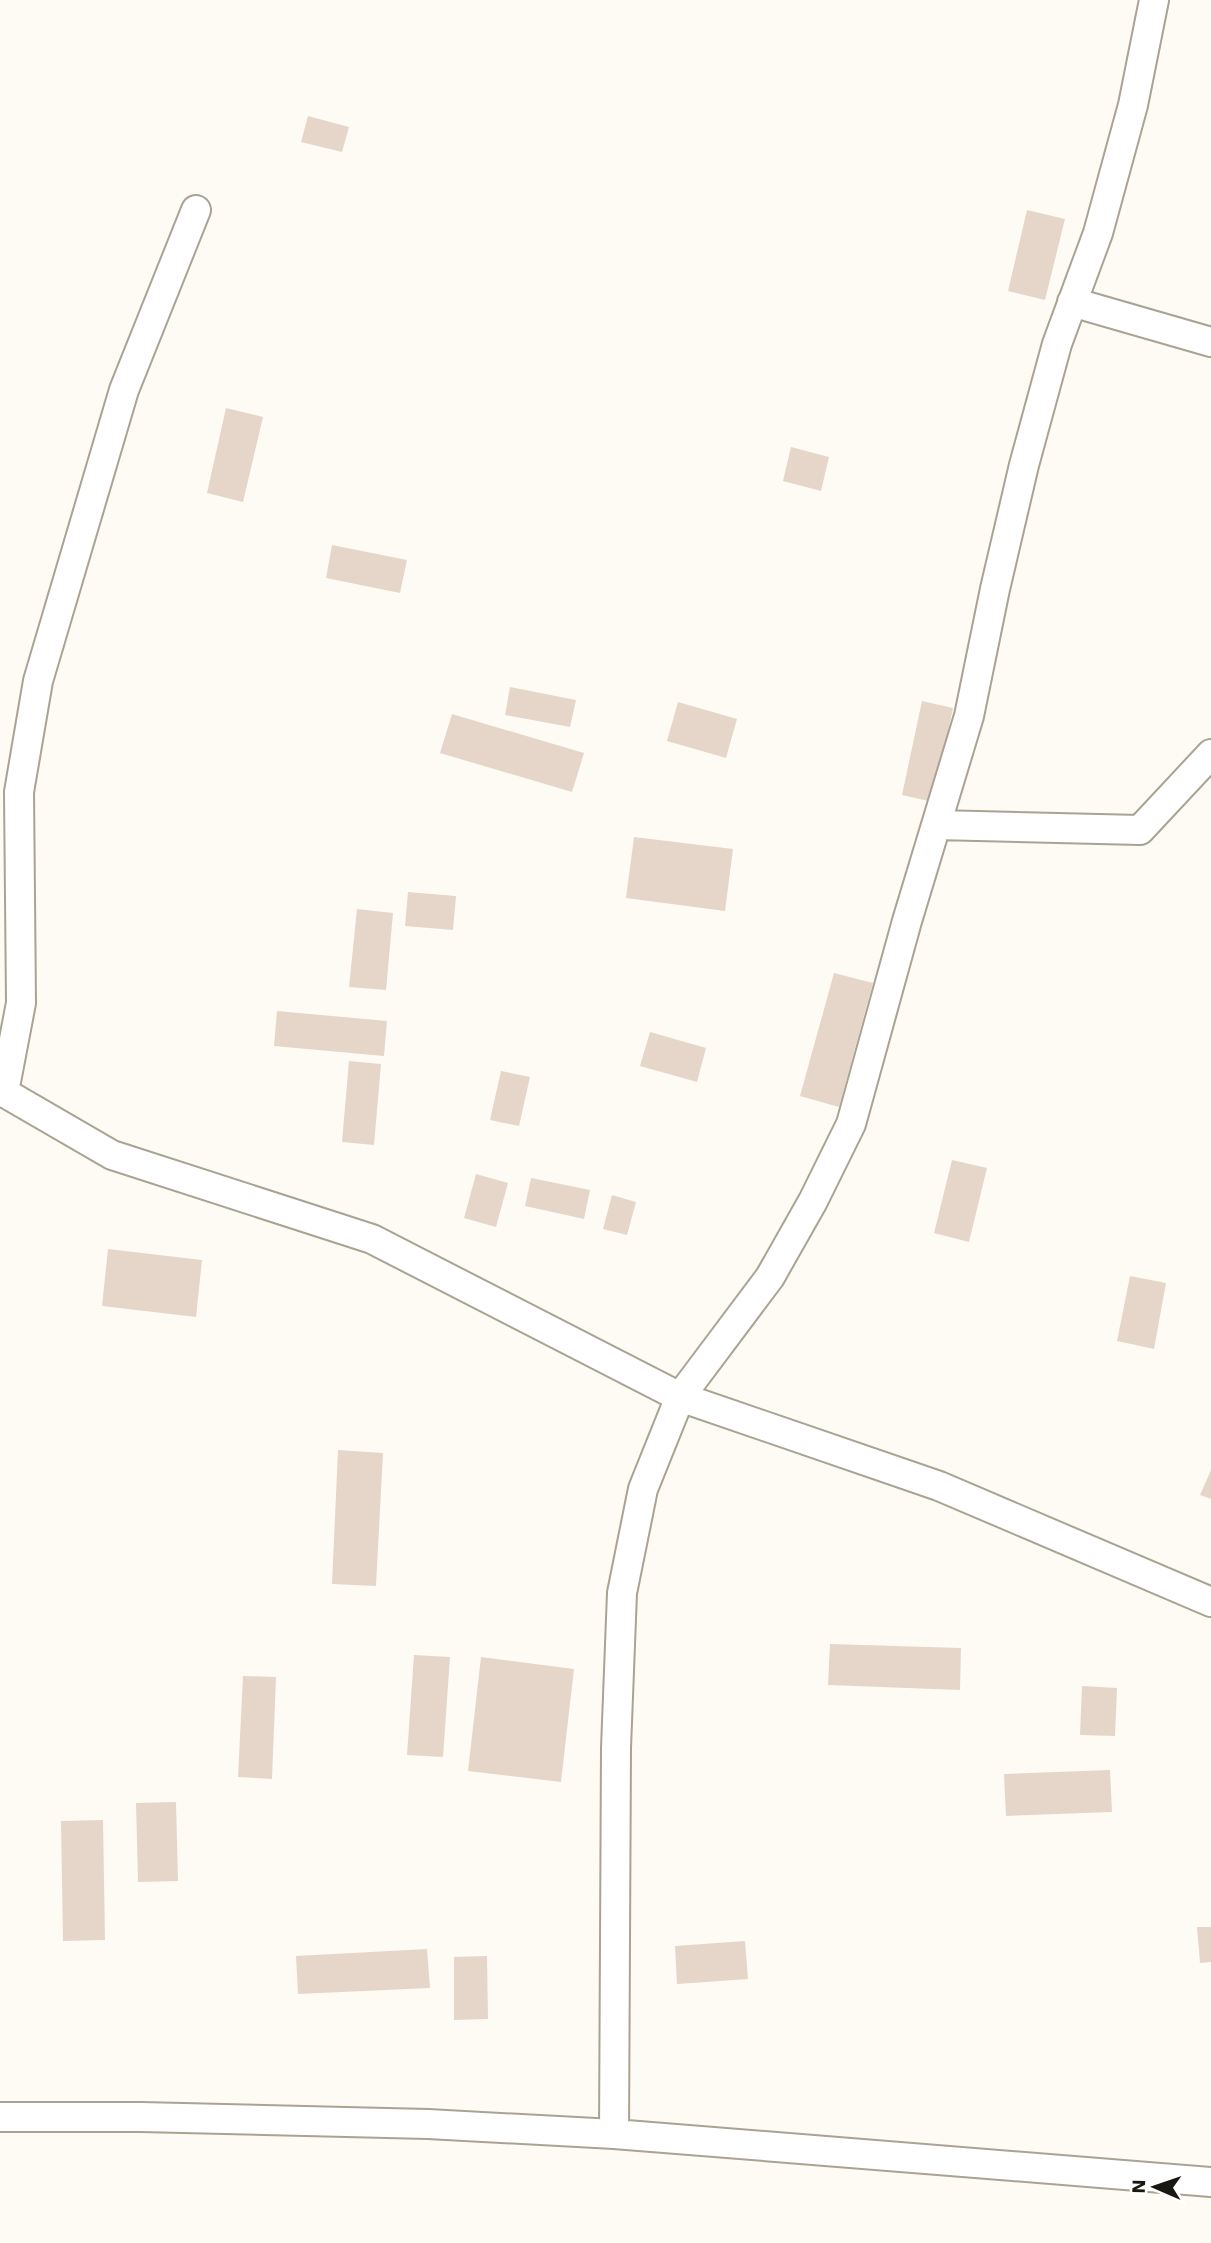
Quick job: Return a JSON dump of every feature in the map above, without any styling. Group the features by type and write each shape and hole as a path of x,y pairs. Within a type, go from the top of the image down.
{"street":[{"path":"614,2134 617,1748 622,1594 643,1489 680,1397 771,1277 851,1124 907,921 969,716 1024,465 1057,344 1098,233 1133,105 1154,0"},
{"path":"196,210 124,390 38,681 19,792 21,1003 2,1091 112,1154 372,1239 680,1397 939,1486 1211,1602"},
{"path":"1072,302 1211,342"},
{"path":"937,825 1140,830 1211,754"},
{"path":"0,2117 141,2117 428,2124 614,2134 1211,2182"}],"building":[{"path":"308,116 349,127 342,152 301,142"},
{"path":"1027,210 1065,219 1045,300 1008,291"},
{"path":"226,408 263,417 243,502 207,493"},
{"path":"791,447 829,457 821,491 783,481"},
{"path":"332,545 407,560 400,593 326,578"},
{"path":"510,687 576,700 570,727 505,715"},
{"path":"922,701 953,708 933,802 902,795"},
{"path":"678,702 737,719 726,758 667,741"},
{"path":"452,714 584,753 572,792 440,753"},
{"path":"634,837 733,849 725,911 626,898"},
{"path":"408,892 456,896 453,930 405,926"},
{"path":"357,909 393,913 386,990 349,987"},
{"path":"834,973 873,983 839,1107 800,1096"},
{"path":"277,1011 387,1021 384,1056 274,1046"},
{"path":"650,1032 706,1048 697,1082 640,1066"},
{"path":"349,1061 381,1064 374,1145 342,1142"},
{"path":"501,1071 530,1077 519,1126 490,1120"},
{"path":"952,1160 987,1168 969,1242 934,1233"},
{"path":"476,1174 508,1183 496,1227 464,1218"},
{"path":"531,1178 590,1190 584,1219 525,1206"},
{"path":"612,1195 636,1202 627,1235 603,1229"},
{"path":"108,1249 202,1260 196,1317 102,1306"},
{"path":"1130,1276 1166,1283 1154,1349 1117,1341"},
{"path":"338,1450 383,1453 376,1586 332,1584"},
{"path":"1211,1470 1211,1499 1200,1495"},
{"path":"830,1644 961,1648 960,1690 828,1685"},
{"path":"414,1655 450,1657 443,1757 407,1755"},
{"path":"481,1657 574,1669 561,1782 468,1771"},
{"path":"243,1676 276,1677 272,1779 238,1777"},
{"path":"1082,1686 1117,1688 1115,1736 1080,1735"},
{"path":"1110,1770 1112,1812 1006,1816 1004,1774"},
{"path":"176,1802 178,1881 138,1882 136,1803"},
{"path":"103,1820 105,1940 63,1941 61,1821"},
{"path":"1197,1927 1211,1927 1211,1962 1200,1963"},
{"path":"745,1941 748,1979 677,1984 675,1946"},
{"path":"427,1949 430,1988 298,1994 296,1956"},
{"path":"487,1956 488,2019 454,2020 454,1957"}]}
